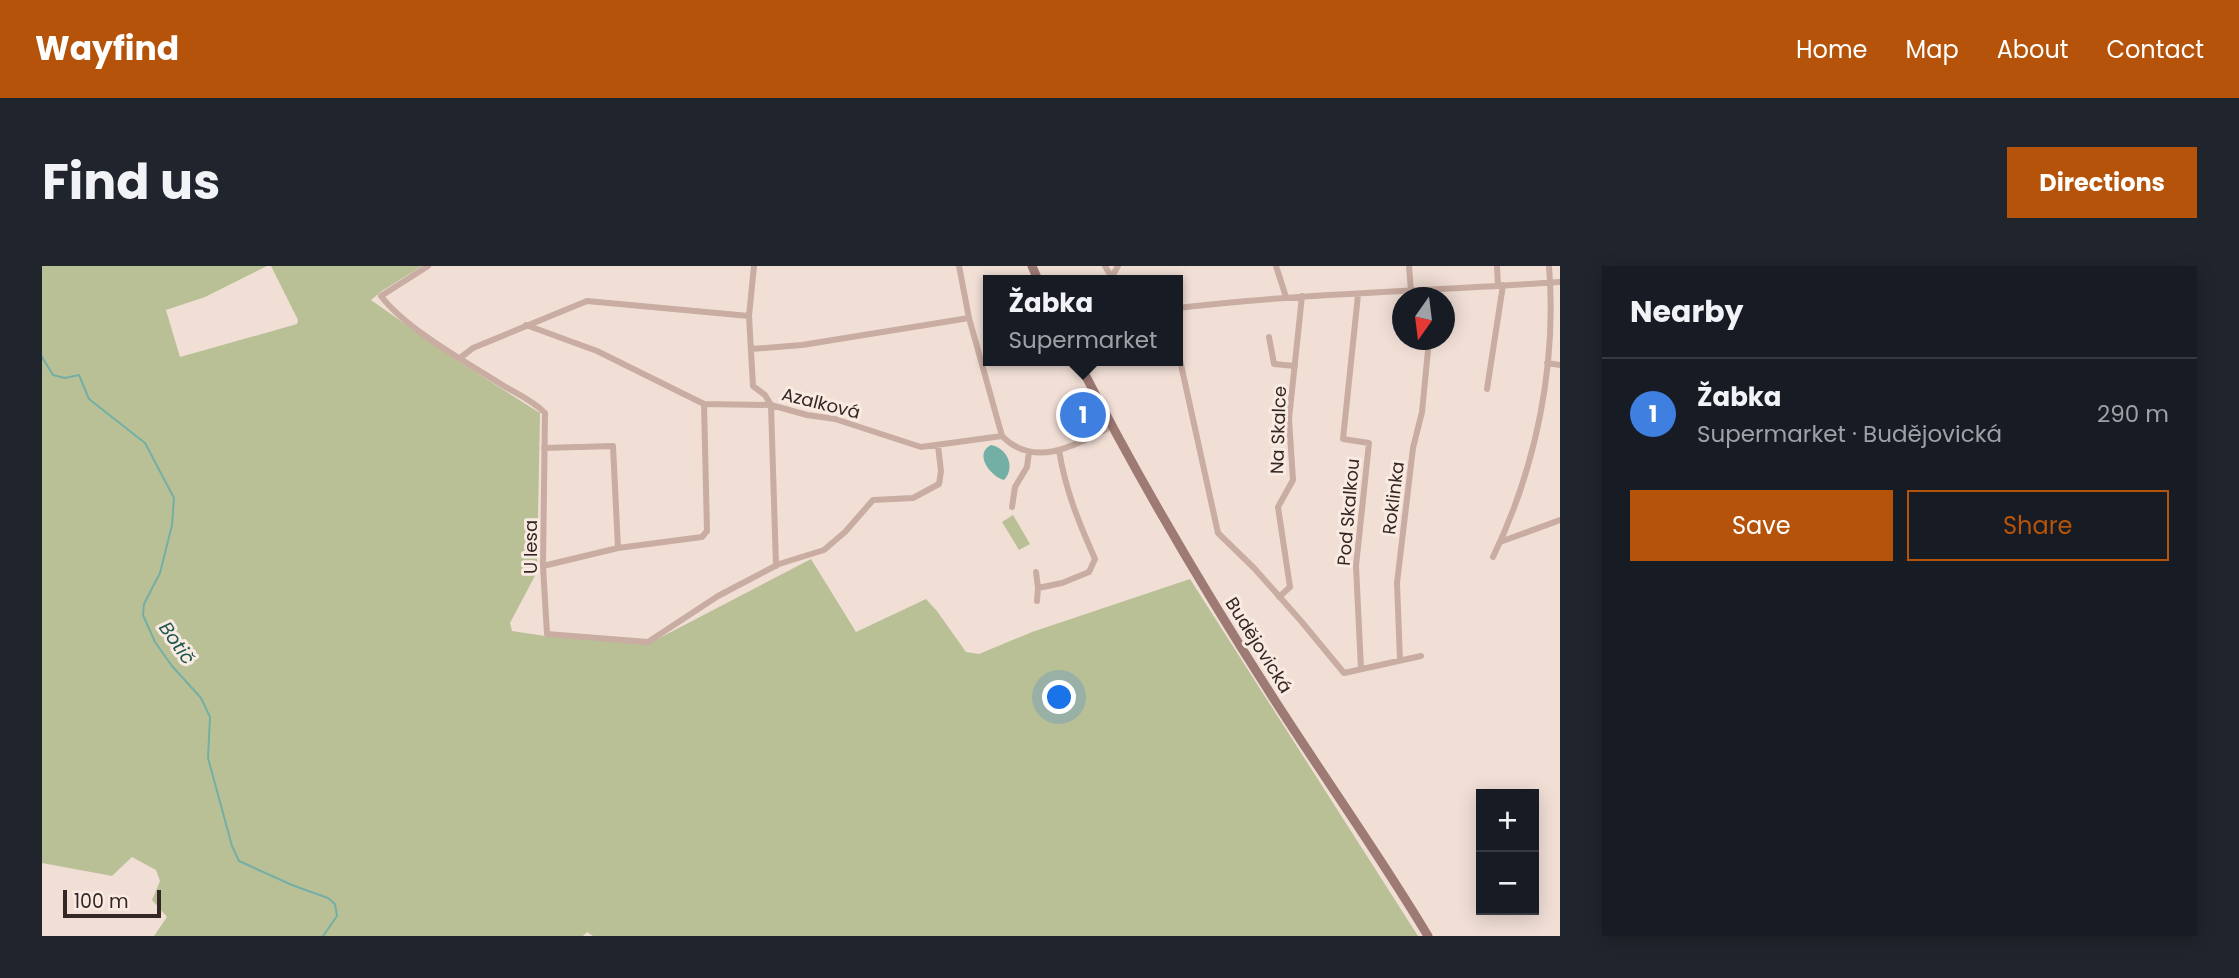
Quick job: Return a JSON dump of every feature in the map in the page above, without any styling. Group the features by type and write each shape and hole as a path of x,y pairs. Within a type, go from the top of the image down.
{"main road":[{"name":"Budějovická","path":"1081,366 1187,558 1272,697 1428,936"}],"street":[{"name":"U lesa","path":"428,266 381,296 405,320 545,412 543,566 547,634 648,642 718,596 776,566"},
{"path":"754,266 749,316 753,386 765,395 771,405 776,566 824,550 873,500 913,498 939,484 941,471 938,446"},
{"path":"959,266 969,318 1002,436 1013,447 1029,452 1059,450 1070,448 1112,426"},
{"path":"1276,266 1286,297"},
{"path":"1409,266 1411,287"},
{"path":"1487,389 1501,286 1497,266"},
{"path":"1493,556 1517,501 1541,412 1547,363 1549,266"},
{"path":"1455,291 1560,282"},
{"path":"1183,307 1241,300 1392,292"},
{"name":"Pod Skalkou","path":"1358,295 1343,439 1369,443 1356,566 1361,670"},
{"name":"Na Skalce","path":"1279,597 1290,587 1278,507 1293,480 1289,419 1302,296"},
{"path":"460,358 473,348 587,301 749,316"},
{"path":"751,349 802,345 969,318"},
{"name":"Azalková","path":"526,326 597,351 704,404 771,405 835,419 920,447 1002,436"},
{"path":"1269,337 1274,364 1295,366"},
{"name":"Roklinka","path":"1400,660 1397,583 1413,447 1422,412 1428,350"},
{"path":"1547,363 1560,365"},
{"path":"1181,366 1218,533 1254,568 1344,673 1421,656"},
{"path":"543,566 618,548 702,537 707,531 704,404"},
{"path":"544,448 613,446 618,548"},
{"path":"1038,587 1062,583 1089,572 1095,559 1063,478 1059,450"},
{"path":"1012,507 1015,487 1027,467 1029,452"},
{"path":"1500,542 1560,520"},
{"path":"1036,572 1037,601"}],"green space":[{"path":"42,266 267,266 205,297 166,310 180,357 297,324 298,320 271,266 422,266 371,300 455,359 540,413 537,572 510,623 512,631 648,644 811,559 856,632 926,599 966,652 979,654 1032,632 1190,579 1418,936 593,936 587,932 583,936 154,936 167,917 152,900 160,881 156,870 132,857 112,876 42,863"},
{"path":"1013,515 1030,544 1019,550 1002,522"}],"water":[{"path":"991,445 1001,450 1008,459 1008,475 1004,480 994,475 986,465 984,454"}],"waterway":[{"name":"Botič","path":"42,357 53,375 65,378 79,375 89,399 145,443 174,498 172,525 160,573 144,604 143,615 155,642 201,698 210,717 208,758 232,846 239,861 328,898 335,904 337,916 323,936"}],"place":[{"name":"Žabka","path":"1083,415"}]}
